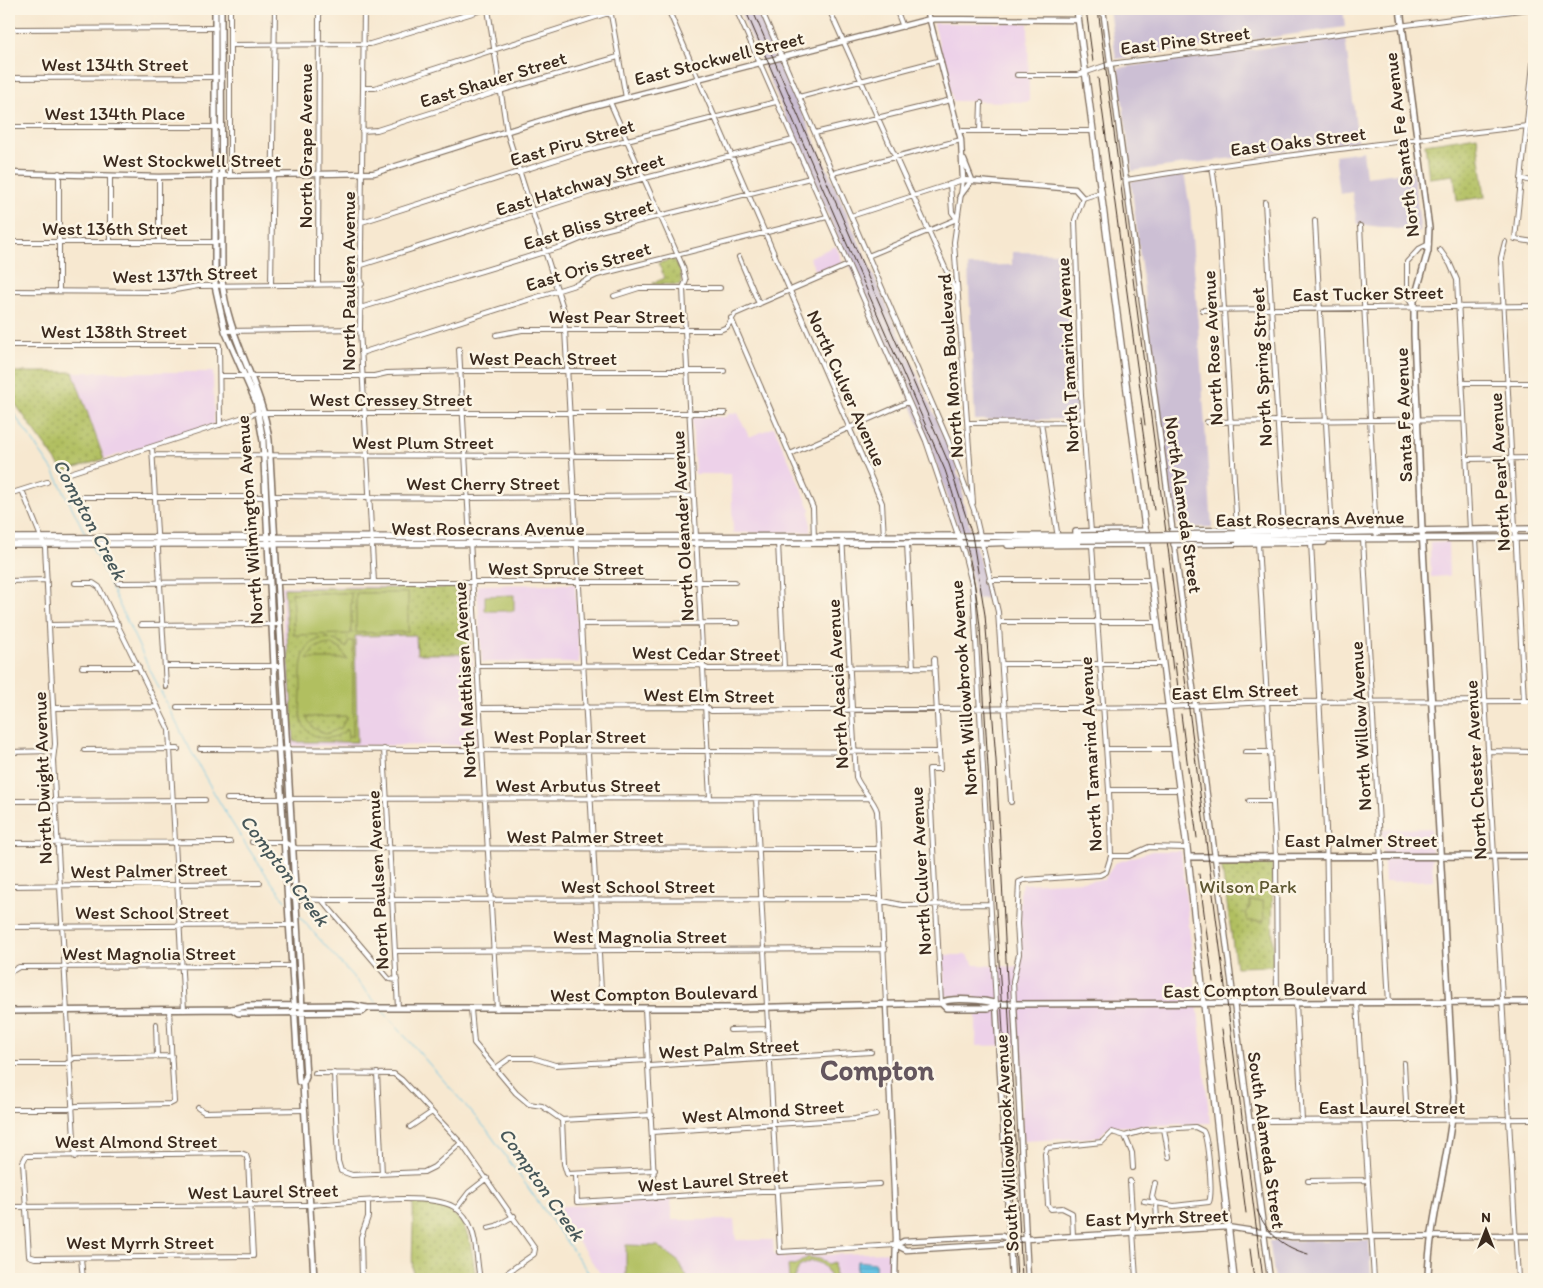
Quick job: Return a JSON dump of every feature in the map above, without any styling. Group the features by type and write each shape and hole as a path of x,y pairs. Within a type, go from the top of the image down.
{"main road":[{"name":"North Wilmington Avenue","path":"215,9 214,28 218,77 221,127 222,286 232,330 252,376 262,413 270,455 272,496 271,539 270,582 271,624 294,1013 299,1082 303,1084 306,1077 277,582 271,539 266,497 262,413 226,331 215,286 215,127 218,77 221,28 221,9"},
{"path":"1077,9 1180,790 1206,1005 1227,1227 1234,1279"},
{"name":"North Santa Fe Avenue","path":"1400,9 1429,228 1429,244 1414,306"},
{"name":"Santa Fe Avenue","path":"1414,306 1422,538 1433,702"},
{"name":"East Rosecrans Avenue","path":"964,543 1237,534 1534,529"},
{"path":"1172,530 1237,534 1284,530 1332,532"},
{"path":"982,536 1056,532 1146,531"},
{"name":"East Rosecrans Avenue","path":"1237,534 1349,539 1534,538"},
{"name":"West Rosecrans Avenue","path":"9,538 42,541 271,539 577,540 884,539 906,536 962,536"},
{"name":"East Rosecrans Avenue","path":"962,536 1081,538"},
{"name":"West Rosecrans Avenue","path":"697,539 778,543 814,539"},
{"name":"West Rosecrans Avenue","path":"884,539 906,543 964,543"},
{"path":"1174,544 1311,542 1349,539"},
{"name":"West Rosecrans Avenue","path":"9,544 42,541"},
{"path":"988,543 1148,544"},
{"path":"1428,1279 1432,1237 1453,1120 1454,1097 1433,702"},
{"name":"East Palmer Street","path":"1188,856 1534,856"},
{"name":"East Compton Boulevard","path":"996,1004 1233,1005 1278,1003 1534,1002"},
{"name":"West Compton Boulevard","path":"9,1011 232,1009 246,1006 294,1006 301,1009 362,1006 367,1008 602,1009 886,1004 941,1004 944,1008 988,1008 996,1004"},
{"name":"West Compton Boulevard","path":"232,1009 238,1012 294,1013 301,1009"},
{"path":"303,1084 314,1279"}],"street":[{"path":"230,9 230,175"},
{"path":"271,285 275,9"},
{"name":"North Grape Avenue","path":"318,284 319,9"},
{"name":"North Paulsen Avenue","path":"364,9 360,328 374,582"},
{"path":"230,45 376,43 487,9 507,132 564,311 602,1009"},
{"path":"363,88 375,88 610,11 622,9"},
{"name":"North Culver Avenue","path":"668,9 882,503 884,539"},
{"path":"736,9 827,217"},
{"path":"761,9 850,216 963,180 1075,189 1083,198 1102,192"},
{"path":"829,9 957,295"},
{"path":"896,9 903,27"},
{"path":"927,9 959,131 963,159 963,180"},
{"name":"North Alameda Street","path":"1103,9 1233,1005"},
{"name":"East Pine Street","path":"1017,76 1078,76 1110,64 1528,9"},
{"path":"610,11 626,98"},
{"name":"East Stockwell Street","path":"374,173 610,102 930,20 1078,20"},
{"path":"9,29 221,28"},
{"path":"1534,54 1533,80 1520,178 1515,240 1534,242"},
{"name":"East Shauer Street","path":"362,131 378,130 500,90 618,57"},
{"path":"799,97 941,60"},
{"name":"West 134th Street","path":"9,78 218,77"},
{"path":"815,134 951,100"},
{"name":"North Oleander Avenue","path":"610,102 685,274 686,281 683,288 687,372 710,798"},
{"name":"East Piru Street","path":"362,222 580,152 776,102"},
{"path":"980,131 981,103"},
{"name":"East Oaks Street","path":"1126,180 1212,166 1417,139 1527,126 1534,128"},
{"name":"West 134th Place","path":"9,127 221,127"},
{"path":"959,131 1092,131"},
{"name":"East Hatchway Street","path":"362,265 590,192 793,140"},
{"path":"833,173 960,140"},
{"path":"963,159 972,180"},
{"name":"North Rose Avenue","path":"1212,166 1218,208 1237,534"},
{"name":"West Stockwell Street","path":"9,173 159,177 374,173"},
{"path":"59,173 59,291"},
{"path":"110,176 110,242"},
{"path":"159,177 159,242"},
{"name":"East Bliss Street","path":"360,308 545,252 600,232 810,178"},
{"path":"1520,178 1534,182"},
{"name":"North Mona Boulevard","path":"963,180 954,242 974,510"},
{"path":"960,196 972,180"},
{"name":"North Mona Boulevard","path":"950,184 952,212 957,219"},
{"name":"North Tamarind Avenue","path":"1083,198 1076,212 1074,229 1083,422 1091,532"},
{"name":"North Spring Street","path":"1265,202 1284,530"},
{"name":"North Willowbrook Avenue","path":"850,216 948,440 982,536 980,543 999,622 1011,802"},
{"name":"North Willowbrook Avenue","path":"827,217 926,441 964,543 972,584 996,1004"},
{"name":"East Oris Street","path":"361,353 558,291 597,276 827,217"},
{"path":"868,256 957,219"},
{"path":"1315,220 1332,532"},
{"path":"1360,226 1376,539"},
{"name":"West 136th Street","path":"9,242 221,242"},
{"name":"North Pearl Avenue","path":"1505,242 1501,258 1513,458 1515,538 1524,701"},
{"path":"1414,306 1406,296 1406,262 1419,249 1429,244"},
{"path":"1440,250 1454,272 1459,306 1470,530"},
{"path":"739,257 759,304"},
{"path":"814,539 813,508 731,318 735,314 848,265"},
{"name":"West 137th Street","path":"9,291 164,292 215,286 362,284"},
{"path":"614,296 639,288 720,288"},
{"name":"East Tucker Street","path":"1202,310 1319,307 1534,306"},
{"name":"West Pear Street","path":"496,335 513,330 724,329 731,318"},
{"path":"226,331 360,328"},
{"name":"West 138th Street","path":"9,345 219,345 220,376"},
{"name":"North Matthisen Avenue","path":"459,349 497,1009"},
{"name":"West Peach Street","path":"220,376 460,372 724,371"},
{"path":"220,376 220,425"},
{"path":"1462,383 1534,383"},
{"path":"790,454 908,402"},
{"name":"West Cressey Street","path":"66,474 262,413 725,413"},
{"path":"1207,422 1464,419"},
{"path":"1041,422 1056,532"},
{"path":"969,423 1083,422"},
{"path":"152,447 166,687"},
{"name":"West Plum Street","path":"154,456 692,456"},
{"path":"1466,459 1534,458"},
{"path":"9,494 47,482"},
{"name":"North Dwight Avenue","path":"22,490 42,541 47,580 53,708 53,760 75,1157"},
{"name":"West Cherry Street","path":"272,496 468,498 694,496"},
{"path":"81,497 266,497"},
{"path":"906,536 913,668"},
{"name":"North Chester Avenue","path":"1476,538 1518,1279"},
{"name":"North Acacia Avenue","path":"842,539 856,777 860,788 870,798 877,811 885,949 886,1004"},
{"name":"North Willow Avenue","path":"1363,539 1388,1003"},
{"path":"1311,542 1326,856 1329,1003"},
{"path":"778,543 784,668"},
{"path":"1258,543 1276,856 1278,1003"},
{"name":"North Tamarind Avenue","path":"1014,1004 1014,981 1019,954 1017,924 1019,882 1024,880 1092,877 1106,872 1111,856 1109,790 1092,545"},
{"path":"9,581 47,580"},
{"path":"989,580 1152,580"},
{"path":"118,583 270,582"},
{"name":"West Spruce Street","path":"277,582 735,582"},
{"path":"75,583 96,584 118,624 168,730 184,1010"},
{"path":"999,622 1158,622"},
{"path":"581,624 738,623"},
{"path":"49,625 118,624"},
{"path":"141,625 279,624"},
{"name":"North Culver Avenue","path":"934,658 940,769 929,769 941,1004"},
{"path":"1003,664 1163,664"},
{"path":"165,666 282,666"},
{"name":"West Cedar Street","path":"477,666 703,666 708,669 935,667"},
{"path":"82,667 139,667"},
{"name":"East Elm Street","path":"937,710 980,710 1004,707 1169,706 1268,702 1534,701"},
{"path":"53,708 158,707"},
{"path":"177,707 284,707"},
{"name":"West Elm Street","path":"480,708 706,708 711,711 937,710"},
{"path":"9,724 9,752 54,751"},
{"path":"84,750 178,748"},
{"path":"1106,750 1174,748"},
{"name":"West Poplar Street","path":"200,749 588,749 708,750 712,752 939,752"},
{"name":"North Paulsen Avenue","path":"384,749 398,1008"},
{"path":"1487,751 1534,752"},
{"path":"1245,752 1271,752"},
{"path":"1109,790 1180,790"},
{"path":"756,798 780,1252 896,1245 904,1241 1002,1236 1010,1240"},
{"name":"West Arbutus Street","path":"227,799 870,798"},
{"path":"9,801 205,800"},
{"path":"1249,801 1273,801"},
{"path":"9,843 230,842"},
{"path":"252,842 284,842 292,846"},
{"name":"West Palmer Street","path":"292,846 390,850 879,849"},
{"path":"1111,856 1130,856 1149,847 1187,848"},
{"name":"West Palmer Street","path":"9,886 260,883"},
{"path":"288,894 295,899"},
{"name":"West School Street","path":"295,899 881,900 902,905 990,904"},
{"path":"322,900 389,979 397,980"},
{"name":"West School Street","path":"9,927 289,925 296,923"},
{"name":"West Magnolia Street","path":"396,951 885,949"},
{"name":"West Magnolia Street","path":"9,972 19,967 292,966"},
{"path":"1296,1003 1302,1121"},
{"path":"1357,1003 1374,1279"},
{"path":"886,1004 896,1245 895,1279"},
{"name":"South Willowbrook Avenue","path":"996,1004 1012,1279"},
{"name":"South Willowbrook Avenue","path":"1014,1004 1023,1239 1028,1279"},
{"name":"South Alameda Street","path":"1233,1005 1270,1279"},
{"path":"646,1008 655,1198"},
{"path":"470,1009 474,1043 523,1100 548,1109 562,1120 652,1115"},
{"path":"9,1109 170,1104 174,1102 169,1010"},
{"path":"156,1024 157,1056"},
{"path":"730,1030 768,1028"},
{"name":"West Palm Street","path":"649,1066 871,1052"},
{"path":"9,1064 66,1064 74,1058 172,1056"},
{"name":"West Palm Street","path":"496,1068 510,1058 533,1058 555,1065 648,1060"},
{"path":"1404,1063 1407,1121"},
{"path":"377,1073 382,1174"},
{"path":"315,1074 390,1073 398,1076 461,1143 514,1216 533,1245 535,1253 504,1275 494,1276"},
{"path":"334,1074 340,1173 352,1175 418,1173 429,1170 461,1143"},
{"path":"198,1108 204,1112 304,1110"},
{"path":"410,1127 432,1112"},
{"name":"West Almond Street","path":"652,1132 856,1119 876,1115"},
{"name":"East Laurel Street","path":"1250,1121 1534,1119"},
{"name":"West Laurel Street","path":"562,1120 564,1164 567,1174 655,1170"},
{"path":"1073,1236 1072,1213 1069,1210 1051,1209 1048,1205 1045,1154 1047,1148 1102,1142 1112,1132 1125,1136 1140,1131 1195,1127 1203,1131 1207,1144 1211,1197 1209,1202 1190,1206 1168,1206 1144,1201"},
{"path":"1164,1129 1169,1157"},
{"path":"1125,1136 1132,1153 1133,1168"},
{"name":"West Almond Street","path":"25,1207 23,1162 26,1156 75,1157 241,1153 246,1155 250,1205"},
{"name":"West Laurel Street","path":"576,1175 577,1202 879,1184"},
{"path":"480,1279 473,1234 466,1220 456,1208 469,1192 487,1178"},
{"path":"1308,1181 1367,1180"},
{"path":"1130,1182 1136,1279"},
{"path":"1155,1183 1152,1197 1155,1202 1157,1220"},
{"name":"West Laurel Street","path":"9,1207 310,1205 432,1200 456,1208"},
{"path":"362,1279 362,1230 368,1216 368,1202"},
{"name":"West Myrrh Street","path":"25,1207 29,1256 35,1258 81,1258 252,1256 250,1205"},
{"path":"488,1228 496,1226 514,1216"},
{"name":"East Myrrh Street","path":"1023,1239 1227,1227 1292,1237 1534,1236"},
{"path":"896,1245 906,1250 1003,1244 1010,1240 1023,1239"},
{"path":"81,1258 83,1279"}],"shaded area":[{"path":"739,9 758,9 775,49 771,51 779,67 782,66 958,468 957,474 962,479 963,501 990,598 975,599 968,560 938,468"},
{"path":"1109,9 1343,9 1345,27 1116,59"},
{"path":"934,23 1028,23 1029,102 953,101"},
{"path":"1345,37 1358,142 1132,171 1118,68"},
{"path":"1363,151 1366,177 1413,171 1421,232 1357,224 1352,192 1340,194 1335,155"},
{"path":"1184,173 1190,208 1212,527 1180,528 1176,522 1175,507 1169,498 1131,181"},
{"path":"836,246 843,263 817,274 809,257"},
{"path":"1012,252 1067,253 1077,419 975,420 968,266 1012,265"},
{"path":"73,372 213,372 214,424 105,459"},
{"path":"738,413 749,437 774,427 810,508 810,532 733,533 731,474 695,474 692,417 727,417 728,414"},
{"path":"1448,542 1449,576 1431,577 1430,543"},
{"path":"575,584 579,663 482,662 477,585"},
{"path":"281,586 468,586 478,745 290,746"},
{"path":"1431,828 1433,880 1385,882 1382,829"},
{"path":"1152,851 1181,851 1210,1123 1108,1127 1099,1137 1023,1141 1019,1045 976,1046 976,997 945,996 943,955 967,955 975,965 1020,967 1020,889 1023,884 1104,880 1115,863"},
{"path":"671,1199 672,1220 734,1220 736,1240 773,1240 774,1255 783,1255 783,1260 786,1257 885,1252 890,1254 891,1279 604,1279 554,1207"},
{"path":"1369,1240 1371,1279 1275,1279 1269,1241"}],"green space":[{"path":"1477,136 1485,197 1457,201 1454,175 1429,178 1425,144"},
{"path":"674,259 681,273 681,285 653,284 665,278 658,263"},
{"path":"9,372 73,372 104,459 66,471 61,468 9,395"},
{"path":"284,588 463,588 470,648 461,648 462,654 417,654 416,635 355,636 357,742 294,742"},
{"path":"292,593 351,593 351,634 294,635"},
{"path":"356,593 408,593 408,632 356,633"},
{"path":"514,595 514,611 485,611 485,596"},
{"path":"326,638 337,641 347,648 348,641 353,641 353,736 348,736 347,729 336,736 323,738 311,733 302,722 300,710 303,657 310,644","holes":["331,644 341,649 347,659 307,659 315,647","347,716 341,728 326,734 313,728 306,717"]},
{"name":"Wilson Park","path":"1221,862 1272,862 1273,966 1236,967"},
{"path":"1250,901 1263,901 1264,921 1248,921 1245,913 1250,907"},
{"path":"428,1202 453,1213 461,1221 470,1241 476,1279 413,1279 413,1203"},
{"path":"626,1245 658,1246 679,1262 688,1279 626,1279"},
{"path":"808,1257 820,1259 828,1264 834,1262 835,1279 830,1279 828,1272 821,1264 811,1261 799,1267 794,1279 789,1279 788,1265 794,1266"}],"water":[{"path":"857,1261 876,1263 874,1277 856,1274"}],"waterway":[{"name":"Compton Creek","path":"9,407 54,472 87,537"},
{"name":"Compton Creek","path":"92,547 157,684 203,774 228,817 285,900"},
{"name":"Compton Creek","path":"299,916 378,1005"},
{"name":"Compton Creek","path":"382,1010 487,1130 593,1279"}],"tram line":[{"path":"752,9 949,464 972,535 985,615 996,760 1022,1279"}],"railway":[{"path":"745,9 945,470 967,548 975,587 980,627 1017,1279"},
{"path":"1086,9 1093,62"},
{"path":"1098,9 1263,1279"},
{"path":"1098,78 1145,425"},
{"path":"1141,418 1154,510"},
{"path":"1162,567 1173,671"},
{"path":"1175,663 1179,697"},
{"path":"1181,714 1197,838"},
{"path":"1199,874 1213,982"},
{"path":"1222,1029 1246,1213"},
{"path":"1257,1210 1271,1233 1291,1248 1308,1254"},
{"path":"1250,1249 1254,1279"}],"district":[{"name":"Compton","path":"877,1070"}]}
